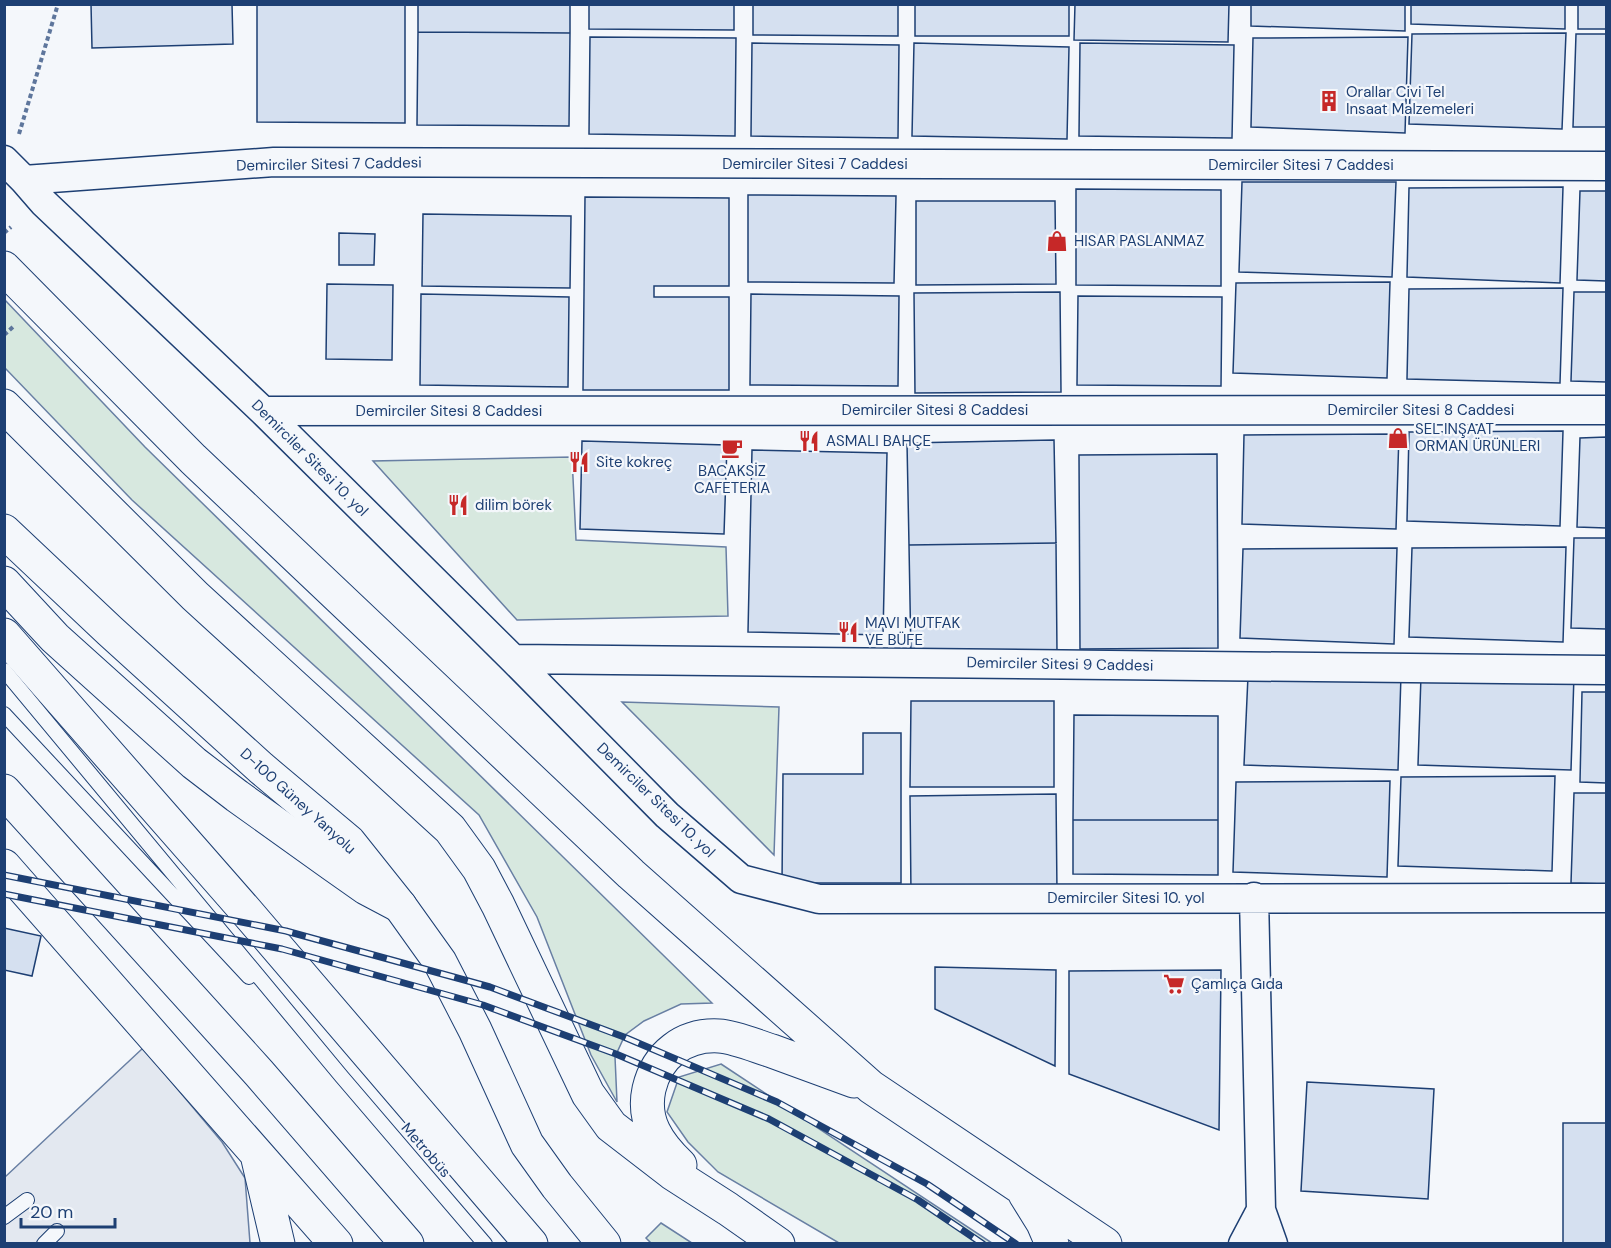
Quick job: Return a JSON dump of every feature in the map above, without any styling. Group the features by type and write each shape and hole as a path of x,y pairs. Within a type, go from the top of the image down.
{"main road":[{"path":"4,268 193,459 630,874 871,1087 1105,1244"},
{"path":"4,406 195,596 450,829 479,869 588,1094 611,1126 672,1173 778,1244"},
{"name":"D-100 Güney Yanyolu","path":"4,531 216,728 349,842 400,906 440,962 475,1030 528,1144 557,1186 604,1244"},
{"path":"4,584 55,638 194,763 340,870 366,888 400,906"},
{"path":"4,635 246,910 531,1244"},
{"path":"4,791 259,1073 407,1244"},
{"path":"4,866 336,1244"},
{"path":"728,1209 666,1151 649,1124 647,1099 652,1076 672,1049 690,1039 719,1036 750,1043 871,1087"},
{"path":"257,1154 278,1244"},
{"path":"1021,1188 1043,1223 1052,1244"}],"street":[{"name":"Demirciler Sitesi 10. yol","path":"4,160 44,203 263,411 667,815 741,879 819,899 1606,898"},
{"name":"Demirciler Sitesi 7 Caddesi","path":"24,180 274,162 1606,166"},
{"name":"Demirciler Sitesi 8 Caddesi","path":"263,411 1606,410"},
{"name":"Demirciler Sitesi 9 Caddesi","path":"513,659 1606,670"},
{"path":"1254,897 1261,1210 1273,1244"},
{"path":"1243,1244 1261,1210"}],"lane":[{"path":"4,670 342,1077"},
{"path":"4,714 342,1077"},
{"name":"Metrobüs","path":"342,1077 485,1244"},
{"path":"4,1217 27,1200"},
{"path":"44,1244 57,1232"}],"path":[{"path":"24,180 18,136 58,4"},
{"path":"4,233 11,227"}],"shaded area":[{"path":"4,299 145,447 712,1003 681,1004 644,1021 625,1035 615,1057 617,1102 591,1055 537,917 479,815 132,500 5,368"},
{"path":"572,457 576,540 726,547 728,616 517,620 373,461"},
{"path":"622,702 779,707 774,855"},
{"path":"143,1048 222,1142 245,1178 250,1243 5,1244 5,1177"},
{"path":"721,1064 992,1243 839,1243 718,1172 688,1142 667,1112 679,1077"},
{"path":"661,1223 692,1243 651,1243 646,1238"}],"building":[{"path":"91,4 232,4 233,44 92,48"},
{"path":"257,4 405,4 405,123 257,122"},
{"path":"418,4 570,4 570,33 418,32"},
{"path":"589,4 734,4 734,30 589,29"},
{"path":"753,4 898,4 898,36 753,35"},
{"path":"915,4 1069,4 1069,36 915,36"},
{"path":"1075,4 1229,4 1228,42 1074,40"},
{"path":"1251,4 1405,4 1405,31 1251,26"},
{"path":"1411,4 1565,4 1565,29 1411,24"},
{"path":"1578,4 1606,4 1606,29 1578,29"},
{"path":"418,32 570,33 569,126 417,125"},
{"path":"1566,33 1562,129 1409,124 1412,34"},
{"path":"1576,34 1606,34 1606,127 1573,127"},
{"path":"590,37 736,38 735,136 589,134"},
{"name":"Orallar Civi Tel Insaat Malzemeleri","path":"1408,37 1405,133 1251,127 1253,38"},
{"path":"752,43 899,45 898,138 751,136"},
{"path":"914,43 1069,47 1067,139 912,136"},
{"path":"1080,43 1234,45 1232,138 1079,136"},
{"path":"1242,182 1396,182 1392,277 1239,272"},
{"path":"1563,187 1560,283 1407,277 1409,188"},
{"path":"1076,189 1221,190 1221,286 1076,285"},
{"path":"1580,191 1606,191 1606,281 1577,280"},
{"path":"748,195 896,196 894,283 748,282"},
{"path":"585,197 729,198 729,286 654,286 654,297 729,297 729,390 583,390"},
{"path":"916,201 1055,201 1056,284 916,285"},
{"path":"423,214 571,216 570,288 422,286"},
{"path":"339,233 375,234 374,265 339,265"},
{"path":"1390,282 1387,378 1233,373 1236,283"},
{"path":"327,284 393,285 392,360 326,359"},
{"path":"1563,288 1560,383 1407,379 1409,289"},
{"path":"1060,292 1061,392 915,393 914,293"},
{"path":"1574,292 1606,292 1606,382 1571,381"},
{"path":"421,294 569,297 568,387 420,385"},
{"path":"751,294 899,296 898,386 750,385"},
{"path":"1078,296 1222,297 1221,386 1077,385"},
{"path":"1563,431 1560,526 1407,521 1409,432"},
{"path":"1399,434 1396,529 1242,524 1244,435"},
{"path":"1606,437 1606,528 1577,527 1580,438"},
{"path":"1054,440 1056,543 909,545 907,443"},
{"path":"582,441 727,445 724,534 580,529"},
{"path":"752,450 887,453 883,635 748,632"},
{"path":"1217,454 1218,648 1080,649 1079,455"},
{"path":"1574,538 1606,538 1606,629 1571,628"},
{"path":"1056,543 1057,653 911,656 909,545"},
{"path":"1566,547 1563,642 1409,637 1412,548"},
{"path":"1397,548 1394,644 1240,638 1243,549"},
{"path":"1401,675 1398,770 1244,765 1248,676"},
{"path":"1574,675 1571,770 1418,765 1421,676"},
{"path":"1582,692 1606,692 1606,783 1580,782"},
{"path":"911,701 1054,701 1054,787 910,787"},
{"path":"1074,715 1218,716 1218,820 1073,820"},
{"path":"863,733 901,733 901,883 782,883 783,774 863,774"},
{"path":"1555,776 1552,871 1398,866 1401,777"},
{"path":"1390,781 1387,877 1233,872 1236,782"},
{"path":"1574,793 1606,793 1606,884 1571,883"},
{"path":"1056,794 1057,893 911,894 910,796"},
{"path":"1073,820 1218,820 1218,875 1073,874"},
{"path":"4,928 41,936 32,976 4,970"},
{"path":"935,967 1056,970 1055,1066 935,1009"},
{"path":"1221,970 1219,1130 1069,1074 1069,971"},
{"path":"1307,1082 1434,1089 1428,1199 1301,1191"},
{"path":"1563,1123 1606,1123 1606,1244 1563,1244"}],"railway":[{"path":"4,875 286,931 490,987 624,1037 777,1102 927,1184 1016,1244"},
{"path":"4,894 282,949 483,1005 616,1054 769,1119 918,1200 983,1244"}],"place":[{"name":"Orallar Civi Tel Insaat Malzemeleri","path":"1329,101"},
{"name":"HISAR PASLANMAZ","path":"1057,241"},
{"name":"SEL INŞAAT ORMAN ÜRÜNLERI","path":"1398,438"},
{"name":"ASMALI BAHÇE","path":"809,441"},
{"name":"BACAKSİZ CAFETERIA","path":"732,448"},
{"name":"Site kokreç","path":"579,462"},
{"name":"dilim börek","path":"458,505"},
{"name":"MAVI MUTFAK VE BÜFE","path":"848,632"},
{"name":"Çamlıça Gıda","path":"1174,984"}]}
